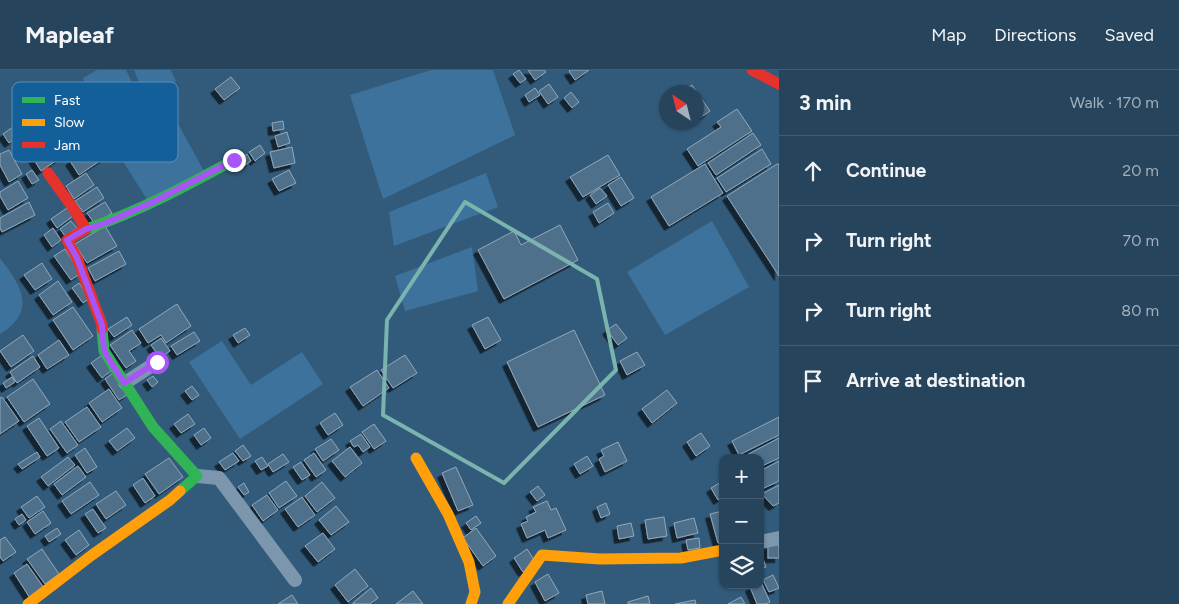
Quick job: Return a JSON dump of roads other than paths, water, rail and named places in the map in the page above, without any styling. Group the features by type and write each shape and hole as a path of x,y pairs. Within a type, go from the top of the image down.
{"main road":[{"path":"752,70 779,84"},
{"path":"28,604 92,555 170,500 197,476 153,427 104,351 102,325 77,258 67,240 86,229 106,223 153,202 234,160"},
{"path":"48,173 86,229"},
{"path":"416,458 448,514 469,562 475,592 471,604"},
{"path":"508,604 542,555 600,559 681,558 719,551"}],"street":[{"path":"124,383 157,362"},
{"path":"197,476 220,478 295,580"},
{"path":"764,541 779,538"}],"water":[{"path":"97,70 126,70 132,82 85,82 83,78"},
{"path":"134,70 171,70 176,81 175,82 139,82"},
{"path":"431,70 493,70 515,135 383,199 350,95"},
{"path":"178,124 204,171 148,201 123,162 178,162"},
{"path":"486,173 498,207 394,246 389,212"},
{"path":"712,221 749,287 665,335 627,272"},
{"path":"472,247 478,291 405,311 395,276"},
{"path":"0,258 16,281 22,298 22,307 19,316 0,334"},
{"path":"222,341 251,385 302,352 323,384 240,439 189,362"}]}
